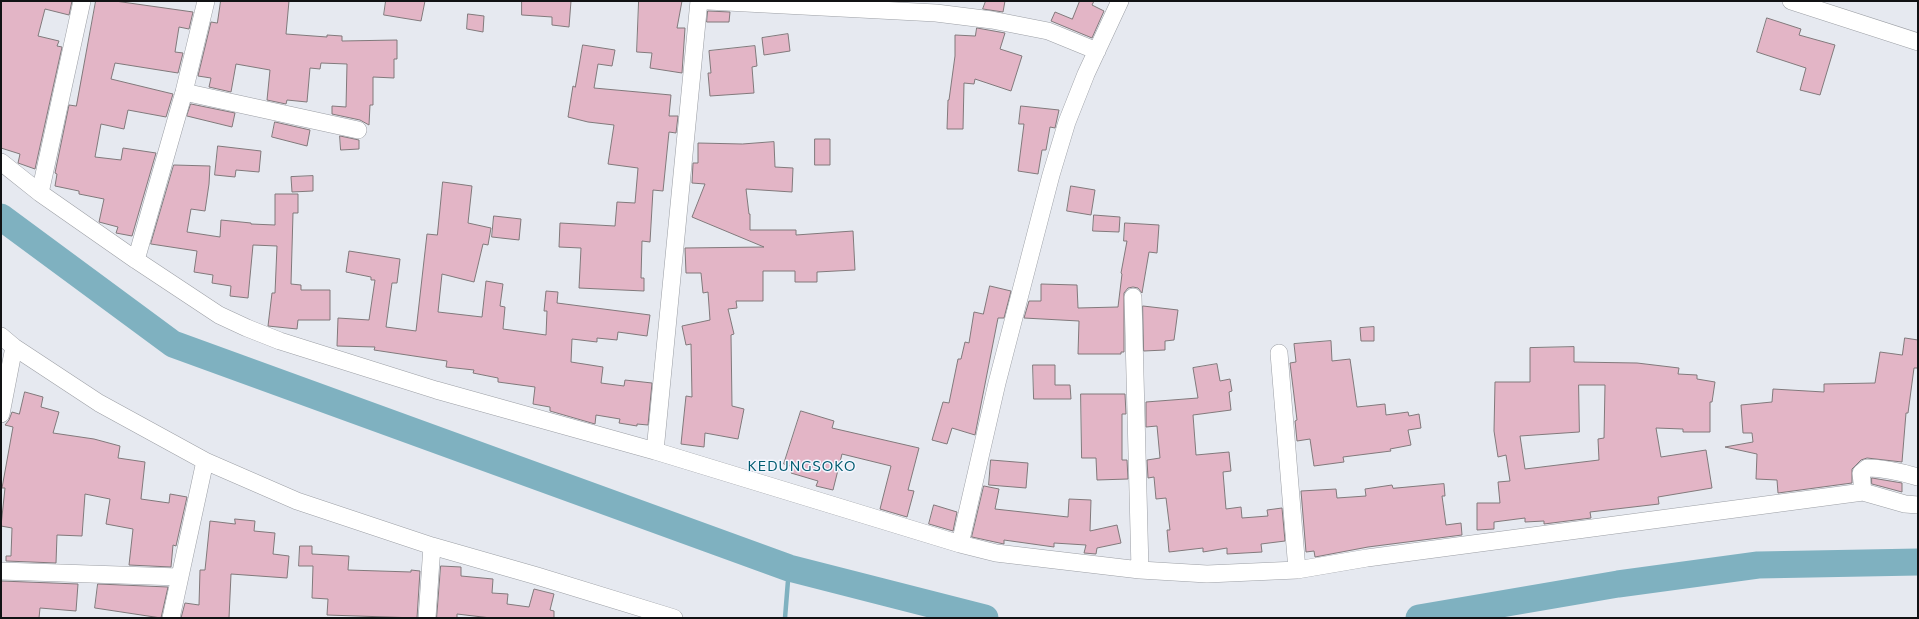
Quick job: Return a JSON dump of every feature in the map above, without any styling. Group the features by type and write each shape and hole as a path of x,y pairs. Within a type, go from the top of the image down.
{"street":[{"path":"40,193 82,1"},
{"path":"136,260 184,92 206,1"},
{"path":"655,451 699,1"},
{"path":"708,1 936,13 992,20 1048,31 1097,52"},
{"path":"960,544 997,383 1051,175 1067,122 1120,1"},
{"path":"1791,1 1918,42"},
{"path":"184,92 358,130"},
{"path":"1,162 40,193 136,260 219,315 247,328 436,390 655,451 960,544 996,553 1140,570 1207,574 1297,570 1367,558 1863,492 1905,504 1918,505"},
{"path":"1133,297 1140,570"},
{"path":"1,336 14,347 99,403 205,462 297,501 432,546 551,580 674,618"},
{"path":"1,414 14,347"},
{"path":"1279,353 1297,570"},
{"path":"171,618 205,462"},
{"path":"1863,492 1861,473 1867,468 1880,468 1898,471 1918,477"},
{"path":"427,618 432,546"},
{"path":"1,571 179,577"}],"building":[{"path":"1,1 72,1 69,15 45,9 38,36 59,41 57,46 62,47 35,169 18,163 20,154 1,148"},
{"path":"96,1 115,1 193,12 189,29 179,27 175,52 183,53 178,73 115,63 111,79 173,94 166,117 128,110 124,129 101,124 95,157 121,160 123,148 156,153 132,236 116,233 118,227 99,222 104,199 79,194 79,191 55,186 57,174 55,173 69,105 76,106"},
{"path":"221,1 289,1 286,34 327,37 327,35 342,36 342,41 397,40 397,59 394,59 394,78 373,77 373,105 370,105 369,125 360,120 332,114 332,106 346,107 347,64 321,63 320,69 310,68 307,102 287,100 286,104 267,100 270,70 236,64 231,92 209,87 211,78 198,76 211,22 217,23"},
{"path":"386,1 425,1 421,21 384,15"},
{"path":"522,1 571,1 569,27 552,25 552,17 522,15"},
{"path":"639,1 682,1 677,28 685,28 682,73 650,68 652,53 637,52"},
{"path":"986,1 1005,1 1003,12 983,9"},
{"path":"1080,1 1094,1 1092,5 1104,11 1092,38 1051,21 1055,12 1072,19"},
{"path":"708,11 730,12 729,22 707,22"},
{"path":"468,14 484,16 483,32 467,29"},
{"path":"1767,18 1801,29 1799,35 1835,45 1820,95 1800,90 1806,68 1757,52"},
{"path":"977,28 1005,33 1000,49 1022,56 1011,91 975,79 974,84 964,83 963,129 947,129 948,100 955,56 955,35 975,36"},
{"path":"788,34 790,51 764,55 762,38"},
{"path":"583,45 615,50 612,66 598,64 594,88 671,95 669,116 678,116 676,133 669,132 663,191 653,190 650,242 642,241 641,278 644,278 644,291 579,288 581,248 559,247 560,223 615,226 617,202 635,203 638,168 608,164 614,125 588,122 568,117 573,86 575,87"},
{"path":"755,46 757,66 752,67 754,93 710,96 708,73 711,73 709,51"},
{"path":"191,104 235,113 232,127 187,116"},
{"path":"1021,106 1059,110 1055,128 1050,127 1046,150 1042,150 1038,174 1018,171 1024,124 1019,124"},
{"path":"275,122 310,130 307,146 272,137"},
{"path":"340,136 359,140 359,149 341,150"},
{"path":"815,139 830,139 830,165 815,165"},
{"path":"774,142 775,167 793,168 792,192 746,189 750,214 750,230 796,230 796,235 853,231 855,270 817,272 817,282 795,282 795,271 763,271 763,301 736,301 737,308 728,309 734,334 731,335 732,406 744,409 738,439 705,433 704,447 681,444 686,396 692,397 691,344 686,345 682,326 710,320 708,292 703,293 701,273 686,273 685,248 764,247 692,217 705,184 692,183 693,163 698,163 698,143 742,144"},
{"path":"218,146 261,151 259,172 236,170 235,177 215,175"},
{"path":"174,165 210,166 205,211 191,209 187,232 220,237 221,220 251,224 275,225 275,194 298,194 298,213 293,213 291,284 301,285 301,290 330,290 330,320 298,320 297,329 268,326 272,293 275,293 277,246 253,245 248,298 230,296 231,286 212,283 213,275 194,272 197,251 151,244"},
{"path":"313,176 313,191 292,192 291,177"},
{"path":"443,182 472,186 468,223 491,228 488,245 483,244 474,282 442,274 438,312 482,317 486,281 503,284 500,306 505,307 503,329 546,335 547,311 544,311 546,291 558,292 557,303 650,315 647,336 618,332 617,340 597,338 597,342 572,339 571,362 603,367 601,383 624,386 625,380 652,383 648,425 637,424 637,426 619,423 620,419 596,415 595,424 550,411 550,407 533,404 535,387 498,382 498,378 473,373 474,370 446,367 447,361 374,350 375,347 337,346 338,318 369,320 375,280 371,280 371,277 346,272 349,251 400,259 397,283 392,283 386,327 416,331 427,234 437,235"},
{"path":"1071,186 1095,190 1091,215 1067,211"},
{"path":"1094,215 1120,217 1119,232 1093,231"},
{"path":"494,216 521,219 519,240 492,237"},
{"path":"1125,223 1159,225 1157,253 1149,252 1142,293 1138,288 1133,287 1128,288 1124,293 1124,352 1121,352 1121,354 1078,354 1079,321 1024,318 1029,301 1041,301 1041,284 1077,285 1078,308 1118,307 1121,273 1127,241 1124,241"},
{"path":"990,286 1011,291 1004,318 998,318 975,435 952,428 947,444 932,440 943,402 949,403 958,359 961,359 965,342 969,343 974,312 983,314"},
{"path":"1143,306 1178,310 1174,340 1165,341 1165,350 1144,351"},
{"path":"1374,327 1374,341 1361,341 1360,328"},
{"path":"1905,338 1918,340 1918,368 1914,368 1908,413 1906,413 1902,462 1867,458 1861,460 1852,469 1852,483 1778,493 1777,480 1756,479 1757,454 1725,447 1753,442 1752,433 1743,433 1741,405 1772,402 1773,389 1824,392 1824,384 1875,383 1880,352 1902,355"},
{"path":"1331,341 1332,361 1350,359 1357,407 1385,404 1386,415 1408,412 1409,416 1419,414 1421,428 1408,430 1411,445 1390,449 1391,451 1343,457 1344,462 1314,466 1310,439 1297,441 1295,421 1297,420 1290,363 1296,362 1294,344"},
{"path":"1574,347 1574,362 1637,363 1679,368 1678,374 1697,375 1697,379 1715,382 1712,402 1710,402 1710,432 1683,432 1683,429 1656,428 1661,457 1706,450 1712,488 1658,497 1659,504 1590,512 1591,518 1544,524 1544,521 1525,522 1525,518 1494,522 1494,529 1477,530 1477,503 1500,503 1498,482 1510,481 1506,455 1498,457 1494,431 1495,382 1530,382 1530,348","holes":["1579,385 1605,385 1604,438 1598,439 1599,460 1525,469 1520,436 1579,432"]},
{"path":"1217,364 1220,381 1230,379 1232,391 1229,392 1231,410 1193,415 1196,455 1229,452 1231,471 1223,472 1226,509 1241,507 1242,518 1268,516 1267,510 1282,508 1285,541 1261,544 1262,552 1227,554 1227,548 1203,552 1203,548 1169,552 1167,530 1170,530 1166,498 1156,499 1154,477 1148,478 1147,460 1160,458 1157,426 1146,427 1146,402 1198,398 1193,368"},
{"path":"1033,365 1055,365 1055,385 1070,385 1071,399 1034,399"},
{"path":"25,392 43,397 41,407 59,412 53,433 94,439 120,446 118,458 145,462 141,499 169,503 170,494 187,497 176,546 173,545 171,567 129,565 133,529 106,524 110,499 85,494 82,536 57,535 56,563 6,561 6,556 11,556 12,528 1,526 5,488 2,488 13,427 5,425 12,412 19,414"},
{"path":"1081,394 1125,394 1126,414 1122,414 1122,460 1127,460 1128,479 1097,480 1096,458 1082,458"},
{"path":"801,411 834,421 832,428 919,448 908,490 914,491 907,517 880,509 891,466 842,454 833,490 816,486 818,481 791,473 793,467 784,464"},
{"path":"991,460 1028,463 1026,488 989,485"},
{"path":"1872,478 1902,483 1902,492 1872,484"},
{"path":"1444,484 1445,496 1442,496 1446,525 1461,523 1462,535 1368,547 1315,557 1314,551 1306,552 1301,491 1336,489 1337,498 1366,496 1365,489 1392,485 1393,488"},
{"path":"984,486 999,489 995,509 1068,517 1069,499 1091,500 1090,531 1117,525 1121,543 1097,548 1096,554 1084,553 1086,545 1054,543 1054,547 1004,540 1004,544 972,537"},
{"path":"934,505 957,512 953,531 929,524"},
{"path":"235,519 255,521 254,531 275,533 273,554 289,556 287,578 231,574 229,618 181,618 185,603 199,605 200,570 205,570 210,521 235,524"},
{"path":"300,546 312,546 312,554 349,556 348,570 420,571 417,618 327,615 328,599 312,598 313,566 299,566"},
{"path":"441,566 461,567 461,576 493,579 492,593 508,594 507,604 529,607 534,589 554,594 550,610 554,611 554,618 491,618 457,614 457,618 437,618"},
{"path":"1,581 78,584 76,611 40,608 39,618 1,618"},
{"path":"98,584 168,587 161,618 95,608"}],"waterway":[{"path":"1,217 173,344 789,568 985,618"},
{"path":"1419,618 1618,584 1758,565 1918,562"},
{"path":"785,618 789,568"}],"district":[{"name":"KEDUNGSOKO","path":"802,466"}]}
